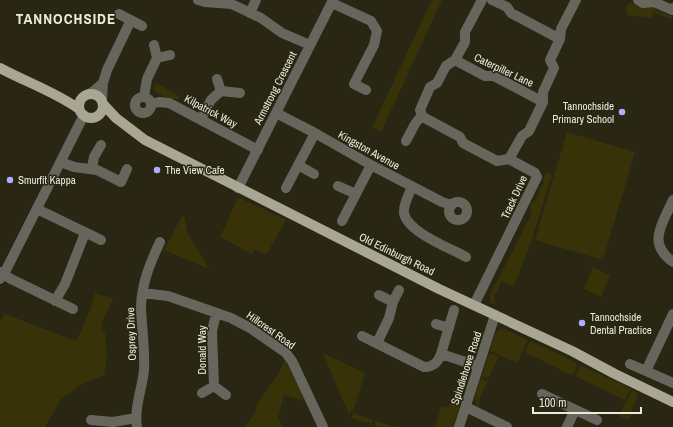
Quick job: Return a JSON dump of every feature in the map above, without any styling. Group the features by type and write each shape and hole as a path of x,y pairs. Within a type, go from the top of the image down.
{"main road":[{"path":"0,68 52,94 62,97 91,118 98,116 116,118"},
{"path":"62,97 88,94"},
{"path":"82,112 80,100 88,94"},
{"name":"Old Edinburgh Road","path":"88,94 97,95 116,118 144,140 292,214 340,240 572,351 673,402"},
{"path":"98,116 102,111 102,102"}],"street":[{"path":"198,0 231,4 261,18 282,33 310,45"},
{"path":"250,13 256,0"},
{"path":"406,140 422,115 420,108 430,88 437,83 446,66 455,60 465,42 465,32 482,0"},
{"path":"492,0 507,7 511,13 560,39"},
{"path":"509,159 522,136 529,131 543,102 543,92 554,68 550,60 560,39 561,29 576,0"},
{"path":"638,0 643,2 654,2 672,10 673,8"},
{"path":"333,2 371,21 377,31 374,45 354,84 366,90"},
{"name":"Armstrong Crescent","path":"238,188 333,2"},
{"path":"119,14 142,26"},
{"path":"102,102 103,83 107,70 131,20"},
{"path":"154,45 157,58 170,55"},
{"name":"Kilpatrick Way","path":"157,58 147,79 147,100 169,103 258,150"},
{"name":"Caterpiller Lane","path":"455,60 485,76 494,76 543,102"},
{"path":"217,79 221,91"},
{"path":"88,94 103,83"},
{"path":"200,119 211,100 221,91 240,93"},
{"path":"73,309 1,275 38,209 61,162 82,112"},
{"name":"Kingston Avenue","path":"276,112 370,165 442,202 452,205"},
{"name":"Track Drive","path":"422,115 460,137 463,143 498,161 509,159 535,173 537,179 474,305"},
{"path":"286,188 315,133"},
{"path":"92,168 94,157 101,145"},
{"path":"61,162 74,167 92,168 121,182 128,169"},
{"path":"298,165 314,174"},
{"path":"342,221 370,165"},
{"path":"338,186 356,194"},
{"path":"412,187 406,201 404,213 409,223 417,232 466,256"},
{"path":"673,200 659,232 658,238 658,244 665,256 673,262"},
{"path":"38,209 101,240"},
{"path":"56,301 65,284 85,233"},
{"name":"Osprey Drive","path":"136,422 136,405 143,377 144,365 141,307 142,293 151,261 160,242"},
{"path":"376,343 389,318 393,302 399,290"},
{"name":"Hillcrest Road","path":"142,293 168,296 231,318 250,328 290,356 323,427"},
{"path":"379,295 393,302"},
{"path":"362,336 424,367 430,367 436,363 441,354 454,310"},
{"name":"Donald Way","path":"214,386 212,331 216,314"},
{"path":"646,371 673,314"},
{"name":"Spindlehowe Road","path":"459,427 495,315"},
{"path":"436,324 449,328"},
{"path":"441,354 478,366"},
{"path":"630,364 673,383"},
{"name":"Donald Way","path":"202,393 214,386"},
{"name":"Donald Way","path":"214,386 226,395"},
{"path":"542,394 596,420"},
{"path":"466,408 507,427"},
{"path":"567,427 575,410"},
{"path":"91,420 136,422"}],"shaded area":[{"path":"432,0 442,0 381,132 372,127"},
{"path":"630,2 638,6 654,6 656,10 673,16 671,19 653,12 651,18 627,15 626,7"},
{"path":"157,83 179,97 177,100 163,96 153,90"},
{"path":"567,132 635,152 603,260 535,240"},
{"path":"546,172 552,175 530,245 514,286 502,281 494,296 495,305 490,302 490,295 531,215 530,203 535,201 544,182 543,179"},
{"path":"238,197 286,220 266,255 255,249 252,254 220,237"},
{"path":"182,216 185,218 187,232 209,269 164,250"},
{"path":"593,267 610,275 601,297 584,289"},
{"path":"95,293 113,299 103,320 101,329 105,333 107,356 104,375 80,385 61,399 45,427 0,427 0,321 5,314 76,341 90,310"},
{"path":"500,329 505,329 528,340 517,363 490,351 495,334"},
{"path":"530,341 576,362 577,366 573,376 525,352"},
{"path":"323,353 365,373 353,411 351,410 349,415"},
{"path":"489,353 499,357 488,379 482,376"},
{"path":"285,360 305,401 284,395 278,418 282,427 244,427 253,416 259,401 277,376"},
{"path":"582,366 631,389 625,400 575,376"},
{"path":"467,369 469,375 453,427 435,427 441,406 447,408 459,392"},
{"path":"481,378 488,381 479,400 479,407 475,397"},
{"path":"632,390 638,393 629,420 619,416"},
{"path":"353,413 373,420 372,424 351,418"},
{"path":"376,421 396,427 380,427 374,425"}],"place":[{"name":"Tannochside Primary School","path":"622,112"},
{"name":"The View Cafe","path":"157,170"},
{"name":"Smurfit Kappa","path":"10,180"},
{"name":"Tannochside Dental Practice","path":"582,323"}],"district":[{"name":"TANNOCHSIDE","path":"66,18"}]}
